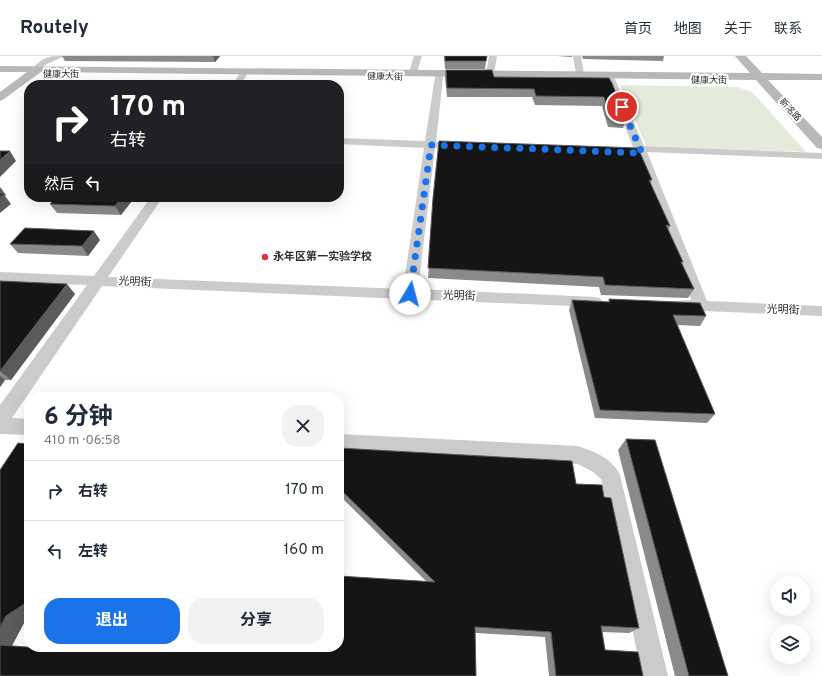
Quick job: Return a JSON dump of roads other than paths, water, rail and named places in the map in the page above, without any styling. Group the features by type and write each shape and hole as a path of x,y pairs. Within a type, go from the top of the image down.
{"main road":[{"path":"740,56 764,78 822,81"},
{"path":"747,56 764,78"},
{"name":"健康大街","path":"0,69 32,71 243,75 611,79 764,78"},
{"name":"健康大街","path":"0,73 32,71 413,72 764,78"},
{"path":"0,93 32,71"},
{"path":"0,97 32,71"},
{"path":"764,78 822,78"},
{"name":"新洺路","path":"764,78 822,135"},
{"name":"新洺路","path":"764,78 822,145"}],"street":[{"path":"32,71 44,58 61,56"},
{"path":"413,72 418,56"},
{"path":"490,73 493,56"},
{"path":"577,56 580,74"},
{"path":"240,80 243,75"},
{"path":"410,294 439,77"},
{"path":"611,79 641,151 701,306"},
{"path":"344,141 471,146"},
{"path":"627,153 641,151 822,156"},
{"path":"0,420 153,202"},
{"name":"光明街","path":"0,277 609,302"},
{"name":"光明街","path":"662,305 822,311"},
{"path":"0,426 24,427"},
{"path":"344,443 578,455 604,466 610,475 655,676"}],"place":[{"name":"永年区第一实验学校","path":"265,257"}]}
